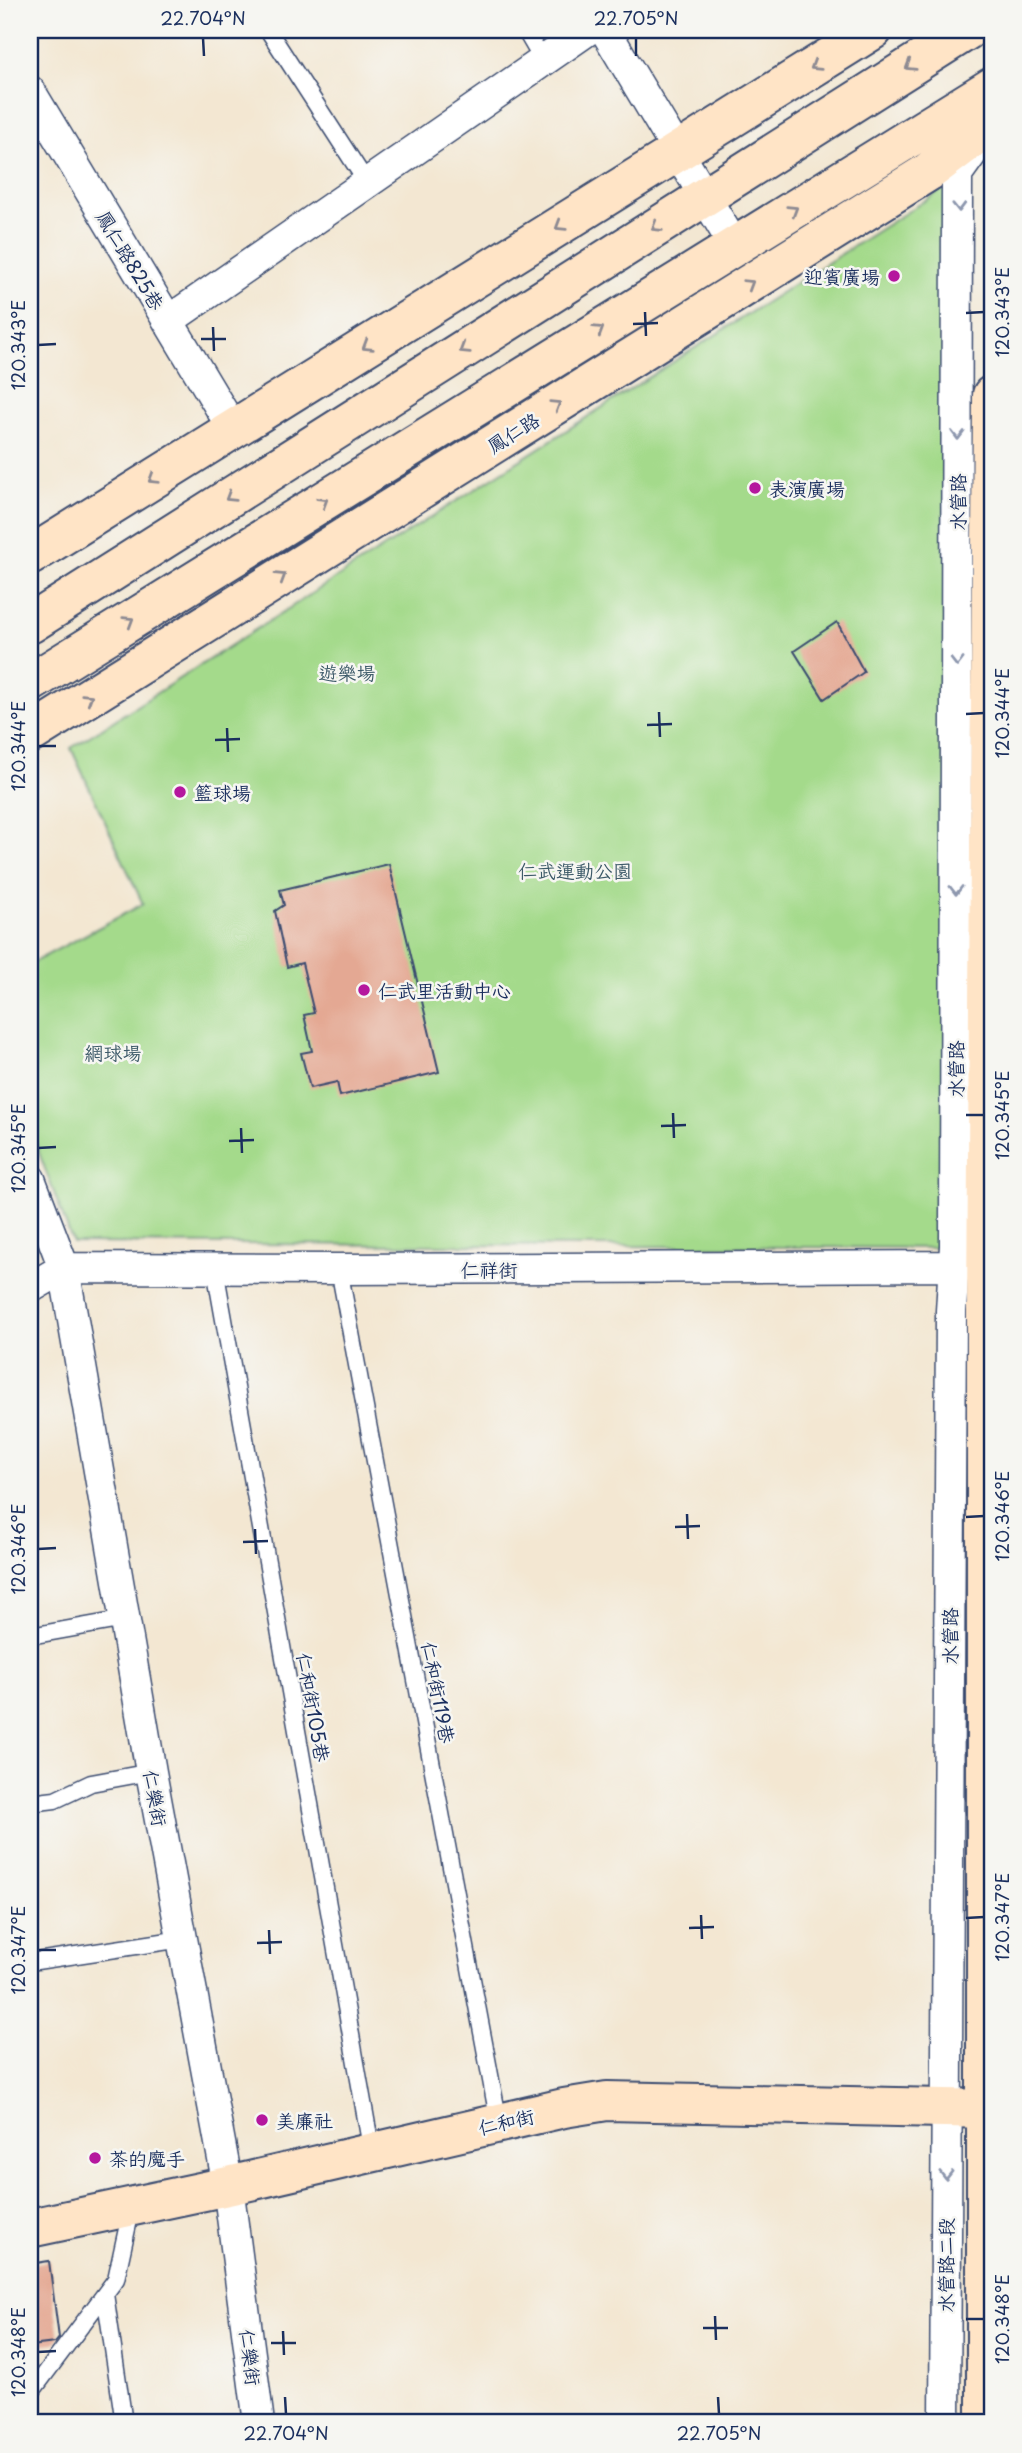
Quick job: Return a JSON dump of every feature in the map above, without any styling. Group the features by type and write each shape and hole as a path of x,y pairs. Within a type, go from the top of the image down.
{"main road":[{"path":"30,556 873,30"},
{"path":"30,624 968,30"},
{"path":"30,683 992,87"},
{"name":"鳳仁路","path":"30,734 917,179 992,125"},
{"name":"水管路","path":"990,2109 977,1267 992,395"},
{"name":"仁和街","path":"30,2228 228,2186 564,2108 607,2101 990,2109"},
{"path":"986,2423 990,2109"}],"street":[{"path":"168,321 588,30"},
{"path":"605,30 734,247"},
{"name":"鳳仁路825巷","path":"30,91 233,429"},
{"name":"水管路","path":"946,2107 951,1325 977,1267 957,174 992,125"},
{"name":"仁樂街","path":"30,1179 64,1268 151,1772 228,2186 259,2423"},
{"name":"仁祥街","path":"30,1287 64,1268 977,1267"},
{"name":"水管路二段","path":"945,2423 946,2107"}],"lane":[{"path":"268,30 367,183"},
{"path":"525,30 543,61"},
{"name":"仁和街105巷","path":"215,1269 372,2152"},
{"name":"仁和街119巷","path":"339,1269 499,2123"},
{"path":"30,1636 125,1619"},
{"path":"30,1803 55,1800 91,1783 151,1772"},
{"path":"30,1962 182,1939"},
{"path":"30,2394 116,2279 132,2206"},
{"path":"105,2294 124,2423"}],"green space":[{"name":"仁武運動公園","path":"960,178 947,1248 73,1243 30,1129 30,964 143,904 71,748"}],"building":[{"path":"837,622 864,672 824,699 794,651"},
{"name":"仁武里活動中心","path":"389,864 439,1072 340,1096 337,1082 310,1088 301,1053 312,1051 304,1015 314,1013 302,963 287,967 275,911 284,905 280,890"},
{"path":"49,2261 59,2338 55,2343 30,2346 30,2264"}],"place":[{"name":"迎賓廣場","path":"894,276"},
{"name":"表演廣場","path":"755,488"},
{"name":"籃球場","path":"180,792"},
{"name":"仁武里活動中心","path":"364,990"},
{"name":"美廉社","path":"262,2120"},
{"name":"茶的魔手","path":"95,2158"}],"park label":[{"name":"遊樂場","path":"347,672"},
{"name":"網球場","path":"113,1052"}]}
